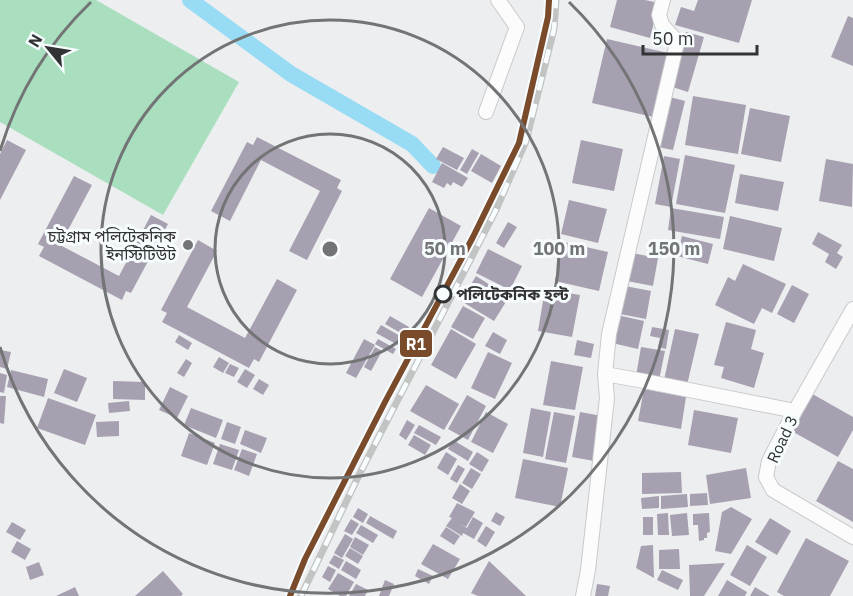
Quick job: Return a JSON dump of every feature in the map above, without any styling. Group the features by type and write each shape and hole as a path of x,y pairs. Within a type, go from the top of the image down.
{"street":[{"path":"486,111 517,27 498,0"},
{"path":"583,596 588,570 607,398 605,374 609,334 676,46 674,38 662,25 659,15 663,0"},
{"name":"Road 3","path":"853,309 769,460 766,477 773,490 853,537"},
{"path":"605,374 795,411"}],"green space":[{"path":"0,0 96,0 239,82 163,215 0,122"}],"building":[{"path":"617,0 645,0 659,3 650,38 610,27"},
{"path":"698,0 752,0 739,43 675,25 681,7 694,11"},
{"path":"848,16 853,18 853,66 831,57"},
{"path":"686,32 704,37 688,92 669,86"},
{"path":"607,39 668,53 653,117 592,103"},
{"path":"693,96 746,105 738,154 685,145"},
{"path":"670,97 685,101 673,150 658,147"},
{"path":"750,108 790,116 781,162 741,154"},
{"path":"257,137 341,180 337,188 342,191 307,260 289,251 320,191 261,160 230,221 211,211 247,142 253,145"},
{"path":"7,140 26,150 0,200 0,154"},
{"path":"581,140 623,149 614,191 572,183"},
{"path":"443,147 464,158 457,170 436,159"},
{"path":"472,149 479,153 467,174 460,170"},
{"path":"481,154 501,166 492,183 471,171"},
{"path":"685,155 735,165 725,213 676,204"},
{"path":"664,156 680,159 671,207 655,204"},
{"path":"826,159 853,164 852,207 819,201"},
{"path":"442,163 468,178 462,187 453,182 451,186 447,183 444,188 432,182"},
{"path":"740,174 784,182 778,211 735,203"},
{"path":"74,176 92,185 60,245 119,276 151,215 168,224 131,293 126,291 122,300 39,256 44,247 38,244"},
{"path":"569,200 607,209 598,243 561,234"},
{"path":"429,208 461,226 422,297 390,279"},
{"path":"671,208 724,217 720,239 668,230"},
{"path":"730,216 782,228 774,261 723,249"},
{"path":"508,222 517,227 504,248 496,243"},
{"path":"818,232 842,245 837,253 843,257 836,269 825,262 829,254 812,244"},
{"path":"682,236 713,244 708,264 677,256"},
{"path":"198,240 217,251 187,307 245,338 277,279 297,290 259,362 254,359 249,368 162,322 167,313 161,310"},
{"path":"564,242 608,252 599,291 555,281"},
{"path":"488,249 522,266 510,290 476,273"},
{"path":"632,253 658,258 653,286 627,281"},
{"path":"743,264 786,284 772,313 762,308 754,324 715,305 728,277 735,281"},
{"path":"476,276 509,297 494,321 461,301"},
{"path":"792,285 809,294 794,323 777,314"},
{"path":"625,286 651,291 646,319 620,314"},
{"path":"545,289 580,295 572,337 538,331"},
{"path":"463,306 485,318 473,339 451,327"},
{"path":"617,315 644,321 638,349 612,343"},
{"path":"390,316 409,327 404,335 385,324"},
{"path":"726,322 756,330 751,349 764,353 754,388 721,378 724,367 714,365"},
{"path":"381,325 402,337 398,345 376,333"},
{"path":"652,327 669,330 666,349 658,347 660,338 650,336"},
{"path":"451,329 476,344 456,379 431,365"},
{"path":"675,329 699,334 687,385 664,380"},
{"path":"493,332 507,340 500,354 485,346"},
{"path":"179,335 192,343 188,350 175,342"},
{"path":"364,339 375,345 356,378 346,373"},
{"path":"378,339 396,349 393,354 375,344"},
{"path":"577,340 594,344 591,358 574,355"},
{"path":"375,347 382,351 371,371 364,367"},
{"path":"641,347 665,351 659,380 636,376"},
{"path":"0,350 11,352 7,369 0,367"},
{"path":"488,352 512,363 495,399 471,388"},
{"path":"219,357 229,363 223,373 213,367"},
{"path":"186,359 192,363 184,377 177,373"},
{"path":"551,361 583,367 575,410 543,405"},
{"path":"230,364 239,368 234,377 225,373"},
{"path":"64,369 87,378 77,402 54,393"},
{"path":"245,369 255,375 247,388 237,382"},
{"path":"11,370 48,379 44,397 7,387"},
{"path":"0,373 7,375 4,393 0,392"},
{"path":"259,379 269,385 263,395 253,389"},
{"path":"113,381 145,382 145,400 113,399"},
{"path":"426,385 459,404 444,430 410,411"},
{"path":"170,387 188,396 177,418 159,410"},
{"path":"644,389 686,397 681,429 638,421"},
{"path":"809,392 853,417 853,430 838,457 788,429"},
{"path":"467,395 486,406 468,440 448,429"},
{"path":"0,396 6,396 4,424 0,423"},
{"path":"48,398 96,415 85,445 37,428"},
{"path":"129,401 130,411 109,413 108,403"},
{"path":"191,408 223,420 216,438 184,425"},
{"path":"531,408 551,412 543,457 523,453"},
{"path":"694,410 738,418 731,453 688,445"},
{"path":"486,412 508,424 493,453 471,442"},
{"path":"554,412 575,416 566,463 545,459"},
{"path":"580,412 602,416 594,461 572,457"},
{"path":"407,420 415,425 406,440 399,435"},
{"path":"119,421 119,436 97,437 96,422"},
{"path":"227,422 241,427 235,444 221,439"},
{"path":"419,425 441,437 436,445 414,433"},
{"path":"245,430 267,438 261,453 240,444"},
{"path":"189,433 215,443 207,465 181,456"},
{"path":"414,435 431,445 425,455 408,445"},
{"path":"453,440 473,452 468,461 448,449"},
{"path":"220,444 239,450 232,470 213,464"},
{"path":"242,449 257,454 249,476 234,470"},
{"path":"446,452 457,459 448,475 437,468"},
{"path":"477,452 489,460 482,472 469,464"},
{"path":"523,459 568,468 560,507 515,498"},
{"path":"838,461 853,469 853,522 816,501"},
{"path":"458,465 465,469 457,483 450,479"},
{"path":"471,468 481,474 472,489 462,483"},
{"path":"746,468 751,498 710,504 706,475"},
{"path":"681,472 682,493 642,494 642,473"},
{"path":"460,484 470,491 462,504 452,498"},
{"path":"707,493 708,505 690,506 690,494"},
{"path":"687,494 688,507 661,509 661,496"},
{"path":"659,496 659,508 642,509 641,498"},
{"path":"457,503 475,512 466,527 460,524 467,528 473,517 483,523 474,539 463,533 462,536 446,526 452,518 449,517"},
{"path":"731,507 752,519 731,554 715,551 722,512"},
{"path":"358,508 368,514 363,523 353,517"},
{"path":"496,512 505,517 500,526 491,521"},
{"path":"668,513 669,535 658,535 657,514"},
{"path":"687,513 689,535 672,536 670,515"},
{"path":"709,513 710,532 707,533 707,538 699,541 698,525 693,525 693,514"},
{"path":"370,516 397,531 393,539 366,523"},
{"path":"643,517 653,517 653,535 643,535"},
{"path":"770,518 791,531 777,555 755,542"},
{"path":"351,519 359,524 352,535 344,531"},
{"path":"12,522 26,530 20,540 6,532"},
{"path":"361,525 378,535 373,543 356,533"},
{"path":"486,526 495,532 486,547 477,541"},
{"path":"446,527 460,536 454,545 440,536"},
{"path":"345,534 353,539 342,558 334,553"},
{"path":"355,537 369,545 363,555 350,547"},
{"path":"806,538 849,561 830,596 784,596 777,592"},
{"path":"17,541 31,549 25,560 11,552"},
{"path":"433,544 460,559 448,579 421,564"},
{"path":"653,545 654,578 636,568 641,546"},
{"path":"747,545 767,557 750,586 730,575"},
{"path":"350,548 363,556 358,564 345,556"},
{"path":"679,549 680,569 659,569 659,550"},
{"path":"334,555 344,560 339,569 329,563"},
{"path":"346,561 361,570 356,579 341,570"},
{"path":"489,561 526,596 478,596 471,593"},
{"path":"39,562 44,575 30,580 26,567"},
{"path":"725,563 704,596 690,596 689,565"},
{"path":"328,566 336,570 330,582 322,577"},
{"path":"418,569 433,576 429,584 415,576"},
{"path":"662,570 683,580 678,590 657,580"},
{"path":"163,571 183,594 181,596 135,596"},
{"path":"338,573 354,582 346,596 340,596 328,589"},
{"path":"385,580 394,584 389,596 379,596"},
{"path":"727,580 747,592 745,596 718,596"},
{"path":"356,584 368,590 365,596 349,596"},
{"path":"597,584 610,586 608,596 595,596"},
{"path":"75,587 79,596 56,596"},
{"path":"755,587 770,596 750,596"}],"waterway":[{"path":"190,0 291,74 412,144 433,166"}],"railway":[{"path":"301,596 359,475 495,212 526,141 554,29 556,0"}],"transit line":[{"name":"R1","path":"290,596 305,559 473,237 519,143 548,17 549,0"}],"place":[{"name":"চট্টগ্রাম পলিটেকনিক ইনস্টিটিউট","path":"188,245"},
{"name":"পলিটেকনিক হল্ট","path":"443,294"}]}
